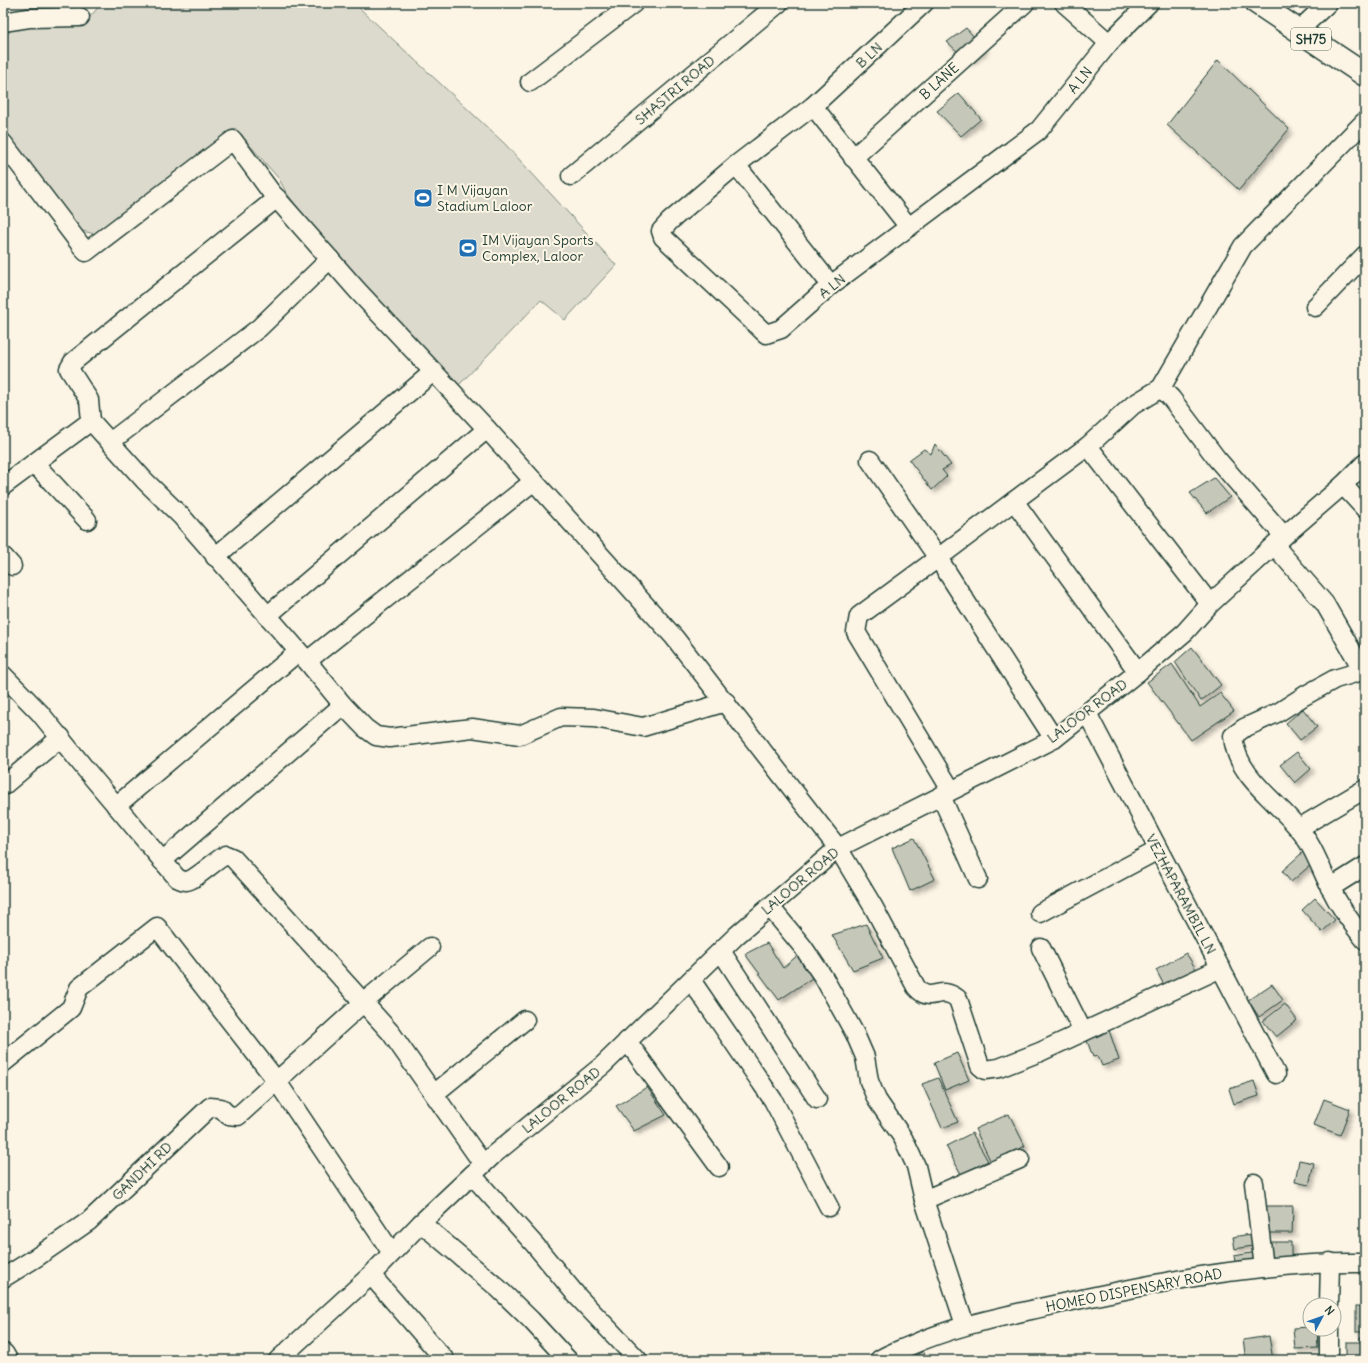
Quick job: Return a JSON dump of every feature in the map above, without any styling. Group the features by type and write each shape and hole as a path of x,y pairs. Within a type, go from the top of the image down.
{"main road":[{"name":"SH75","path":"1257,3 1365,75"},
{"path":"3,1355 6,1360"}],"street":[{"path":"530,82 634,3"},
{"name":"SHASTRI ROAD","path":"571,176 779,3"},
{"name":"B LN","path":"813,106 924,3"},
{"name":"B LANE","path":"853,158 1024,3"},
{"path":"1064,3 1109,43"},
{"name":"A LN","path":"813,106 736,165 670,221 661,231 663,237 766,334 781,329 831,285 1039,130 1109,43 1149,3"},
{"path":"1298,31 1328,3"},
{"path":"3,22 28,18 80,17"},
{"path":"813,106 909,227"},
{"path":"978,879 946,793 856,632 859,616 1088,446 1133,405 1161,388 1243,246 1365,121"},
{"path":"3,143 86,252 233,140 277,198 330,259 487,429 674,637 838,848 874,908 916,987 922,994 929,996 944,991 951,993 958,999 980,1066 985,1070 999,1068 1083,1032 1221,968"},
{"path":"736,165 831,285"},
{"path":"277,198 73,362 69,369 88,400 91,421 145,481 182,517 215,557 303,656 343,705 365,728 376,736 390,738 472,728 520,734 561,717 594,718 643,727 726,702"},
{"path":"1314,306 1365,255"},
{"path":"110,442 259,328 330,259"},
{"path":"215,557 433,372"},
{"path":"1161,388 1171,398 1279,540 1325,604 1364,673 1336,679 1304,696 1279,712 1244,728 1233,736 1234,744 1239,757 1254,783 1299,828 1312,849 1330,888 1354,926 1365,940"},
{"path":"3,486 91,421"},
{"path":"267,616 487,429"},
{"path":"1088,446 1210,604"},
{"path":"870,460 938,558 1054,739"},
{"path":"34,463 87,520"},
{"name":"LALOOR ROAD","path":"278,1360 371,1275 421,1223 477,1169 603,1065 721,951 838,848 1054,739 1087,714 1185,632 1210,604 1279,540 1343,485 1365,463"},
{"path":"116,806 303,656 534,481"},
{"path":"1343,485 1365,509"},
{"path":"1014,501 1138,672"},
{"path":"3,675 40,713 177,878 185,881 194,878 216,860 226,855 233,858 391,1033 434,1094 477,1169 535,1245 578,1297 638,1360"},
{"path":"162,861 343,705"},
{"name":"VEZHAPARAMBIL LN","path":"1087,714 1276,1074"},
{"path":"3,786 60,737"},
{"path":"1299,828 1365,789"},
{"path":"1040,913 1158,850"},
{"path":"1330,888 1365,866"},
{"path":"770,907 803,947 824,978 856,1034 865,1056 869,1082 903,1138 916,1166 924,1200 965,1325"},
{"path":"3,1063 71,1008 79,988 157,927 276,1080 392,1253"},
{"path":"276,1080 364,1002 430,947"},
{"path":"1041,948 1083,1032"},
{"path":"721,951 817,1099"},
{"path":"691,980 773,1100 829,1207"},
{"path":"434,1094 525,1020"},
{"path":"627,1041 719,1167"},
{"name":"GANDHI RD","path":"3,1278 37,1257 89,1221 210,1107 221,1108 228,1115 238,1116 276,1080"},
{"path":"924,1200 1020,1159"},
{"path":"1254,1183 1264,1268"},
{"path":"421,1223 498,1288 531,1320 568,1360"},
{"path":"1329,1297 1330,1262"},
{"name":"HOMEO DISPENSARY ROAD","path":"880,1360 938,1333 965,1325 1173,1281 1264,1268 1306,1264 1330,1262 1365,1263"},
{"path":"371,1275 445,1360"},
{"path":"1326,1359 1328,1337"}],"shaded area":[{"name":"I M Vijayan Stadium Laloor","path":"102,3 354,3 505,144 616,265 565,320 541,300 458,386 317,234 286,192 279,179 235,128 138,204 95,234 82,231 3,128 3,39 17,24 71,23 82,26"}],"building":[{"path":"966,28 985,49 969,62 947,42"},
{"path":"1218,60 1289,129 1239,190 1167,125"},
{"path":"959,93 981,119 961,136 937,111"},
{"path":"935,444 951,465 942,470 947,476 932,490 909,460 924,449 931,454"},
{"path":"1214,478 1230,497 1207,513 1190,493"},
{"path":"1192,647 1221,685 1201,701 1175,662"},
{"path":"1172,664 1200,707 1220,693 1234,711 1191,740 1147,682"},
{"path":"1303,709 1317,727 1300,740 1286,723"},
{"path":"1297,752 1311,769 1295,783 1280,765"},
{"path":"914,838 935,879 910,891 892,848"},
{"path":"1303,852 1313,863 1291,882 1282,871"},
{"path":"1315,898 1335,920 1322,932 1302,910"},
{"path":"866,924 883,958 853,970 832,935"},
{"path":"767,943 783,968 799,954 812,978 779,1000 745,954"},
{"path":"1186,953 1196,969 1165,987 1156,970"},
{"path":"1272,984 1283,1000 1259,1017 1248,1000"},
{"path":"1285,1004 1297,1020 1276,1037 1263,1021"},
{"path":"1109,1030 1119,1060 1102,1066 1098,1056 1093,1057 1086,1038"},
{"path":"957,1053 969,1080 945,1090 934,1063"},
{"path":"938,1078 958,1122 942,1128 922,1084"},
{"path":"1254,1081 1259,1096 1234,1104 1229,1089"},
{"path":"647,1087 666,1115 634,1131 616,1106"},
{"path":"1324,1099 1350,1109 1340,1135 1314,1125"},
{"path":"1009,1114 1025,1146 991,1162 975,1129"},
{"path":"972,1133 988,1161 961,1174 946,1146"},
{"path":"1299,1160 1314,1163 1309,1185 1295,1182"},
{"path":"1266,1206 1293,1206 1292,1233 1266,1233"},
{"path":"1256,1233 1258,1245 1235,1249 1233,1237"},
{"path":"1268,1242 1291,1242 1291,1261 1268,1260"},
{"path":"1257,1252 1259,1263 1236,1267 1234,1256"},
{"path":"1356,1306 1365,1306 1365,1332 1356,1332"},
{"path":"1302,1327 1302,1337 1317,1337 1318,1348 1295,1349 1293,1328"},
{"path":"1269,1336 1273,1360 1246,1360 1243,1340"},
{"path":"1365,1336 1365,1360 1346,1360 1346,1342 1360,1342 1360,1337"},
{"path":"923,1351 928,1360 908,1360"}],"place":[{"name":"I M Vijayan Stadium Laloor","path":"423,198"},
{"name":"IM Vijayan Sports Complex, Laloor","path":"468,248"}]}
